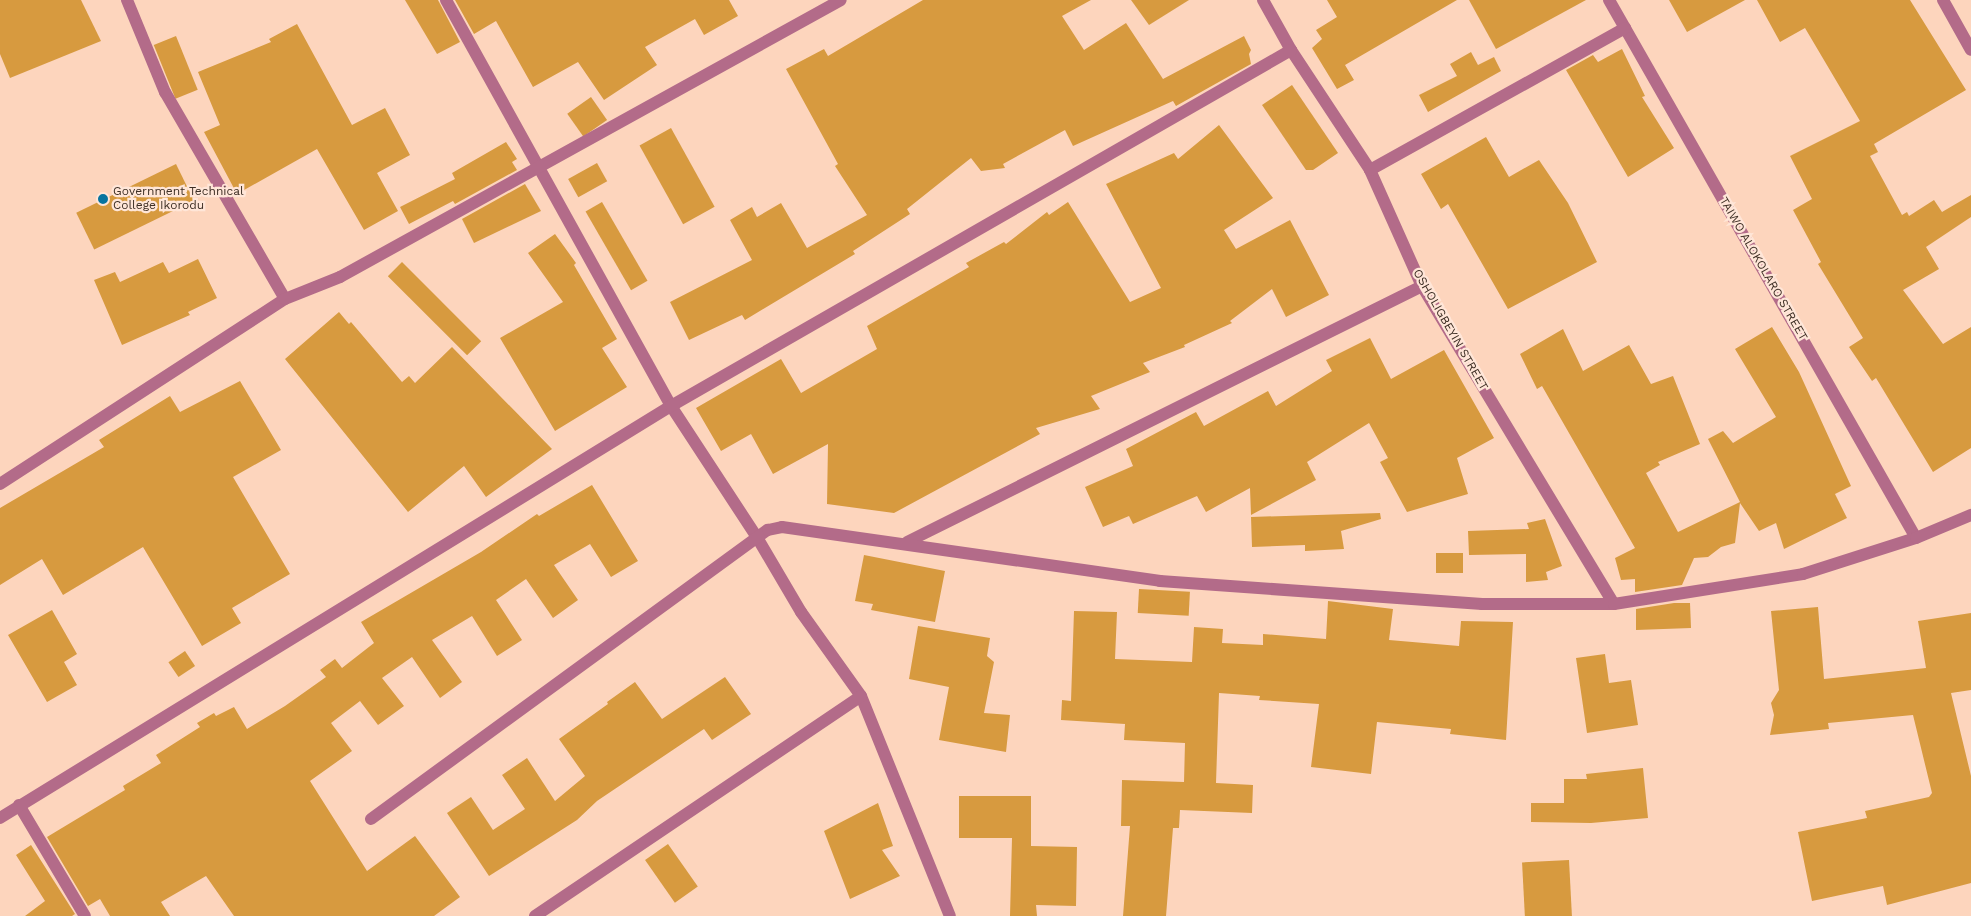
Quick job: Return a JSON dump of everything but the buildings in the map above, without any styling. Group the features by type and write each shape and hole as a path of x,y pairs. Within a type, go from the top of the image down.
{"street":[{"path":"127,0 165,92 285,299"},
{"path":"446,0 671,406 758,539 801,612 861,696 950,916"},
{"path":"0,484 285,299 340,277 841,0"},
{"name":"OSHOLIGBEYIN STREET","path":"1263,0 1291,50 1370,170 1422,286 1614,604"},
{"name":"TAIWO ALOKOLARO STREET","path":"1610,0 1916,538"},
{"path":"1943,0 1971,50"},
{"path":"1370,170 1625,28"},
{"path":"0,818 671,406 1291,50"},
{"path":"907,542 1422,286"},
{"path":"371,819 768,530 782,527 907,542 1160,580 1482,604 1614,604 1803,574 1916,538 1971,515"},
{"path":"535,916 861,696"},
{"path":"19,805 85,916"}],"place":[{"name":"Government Technical College Ikorodu","path":"103,199"}]}
